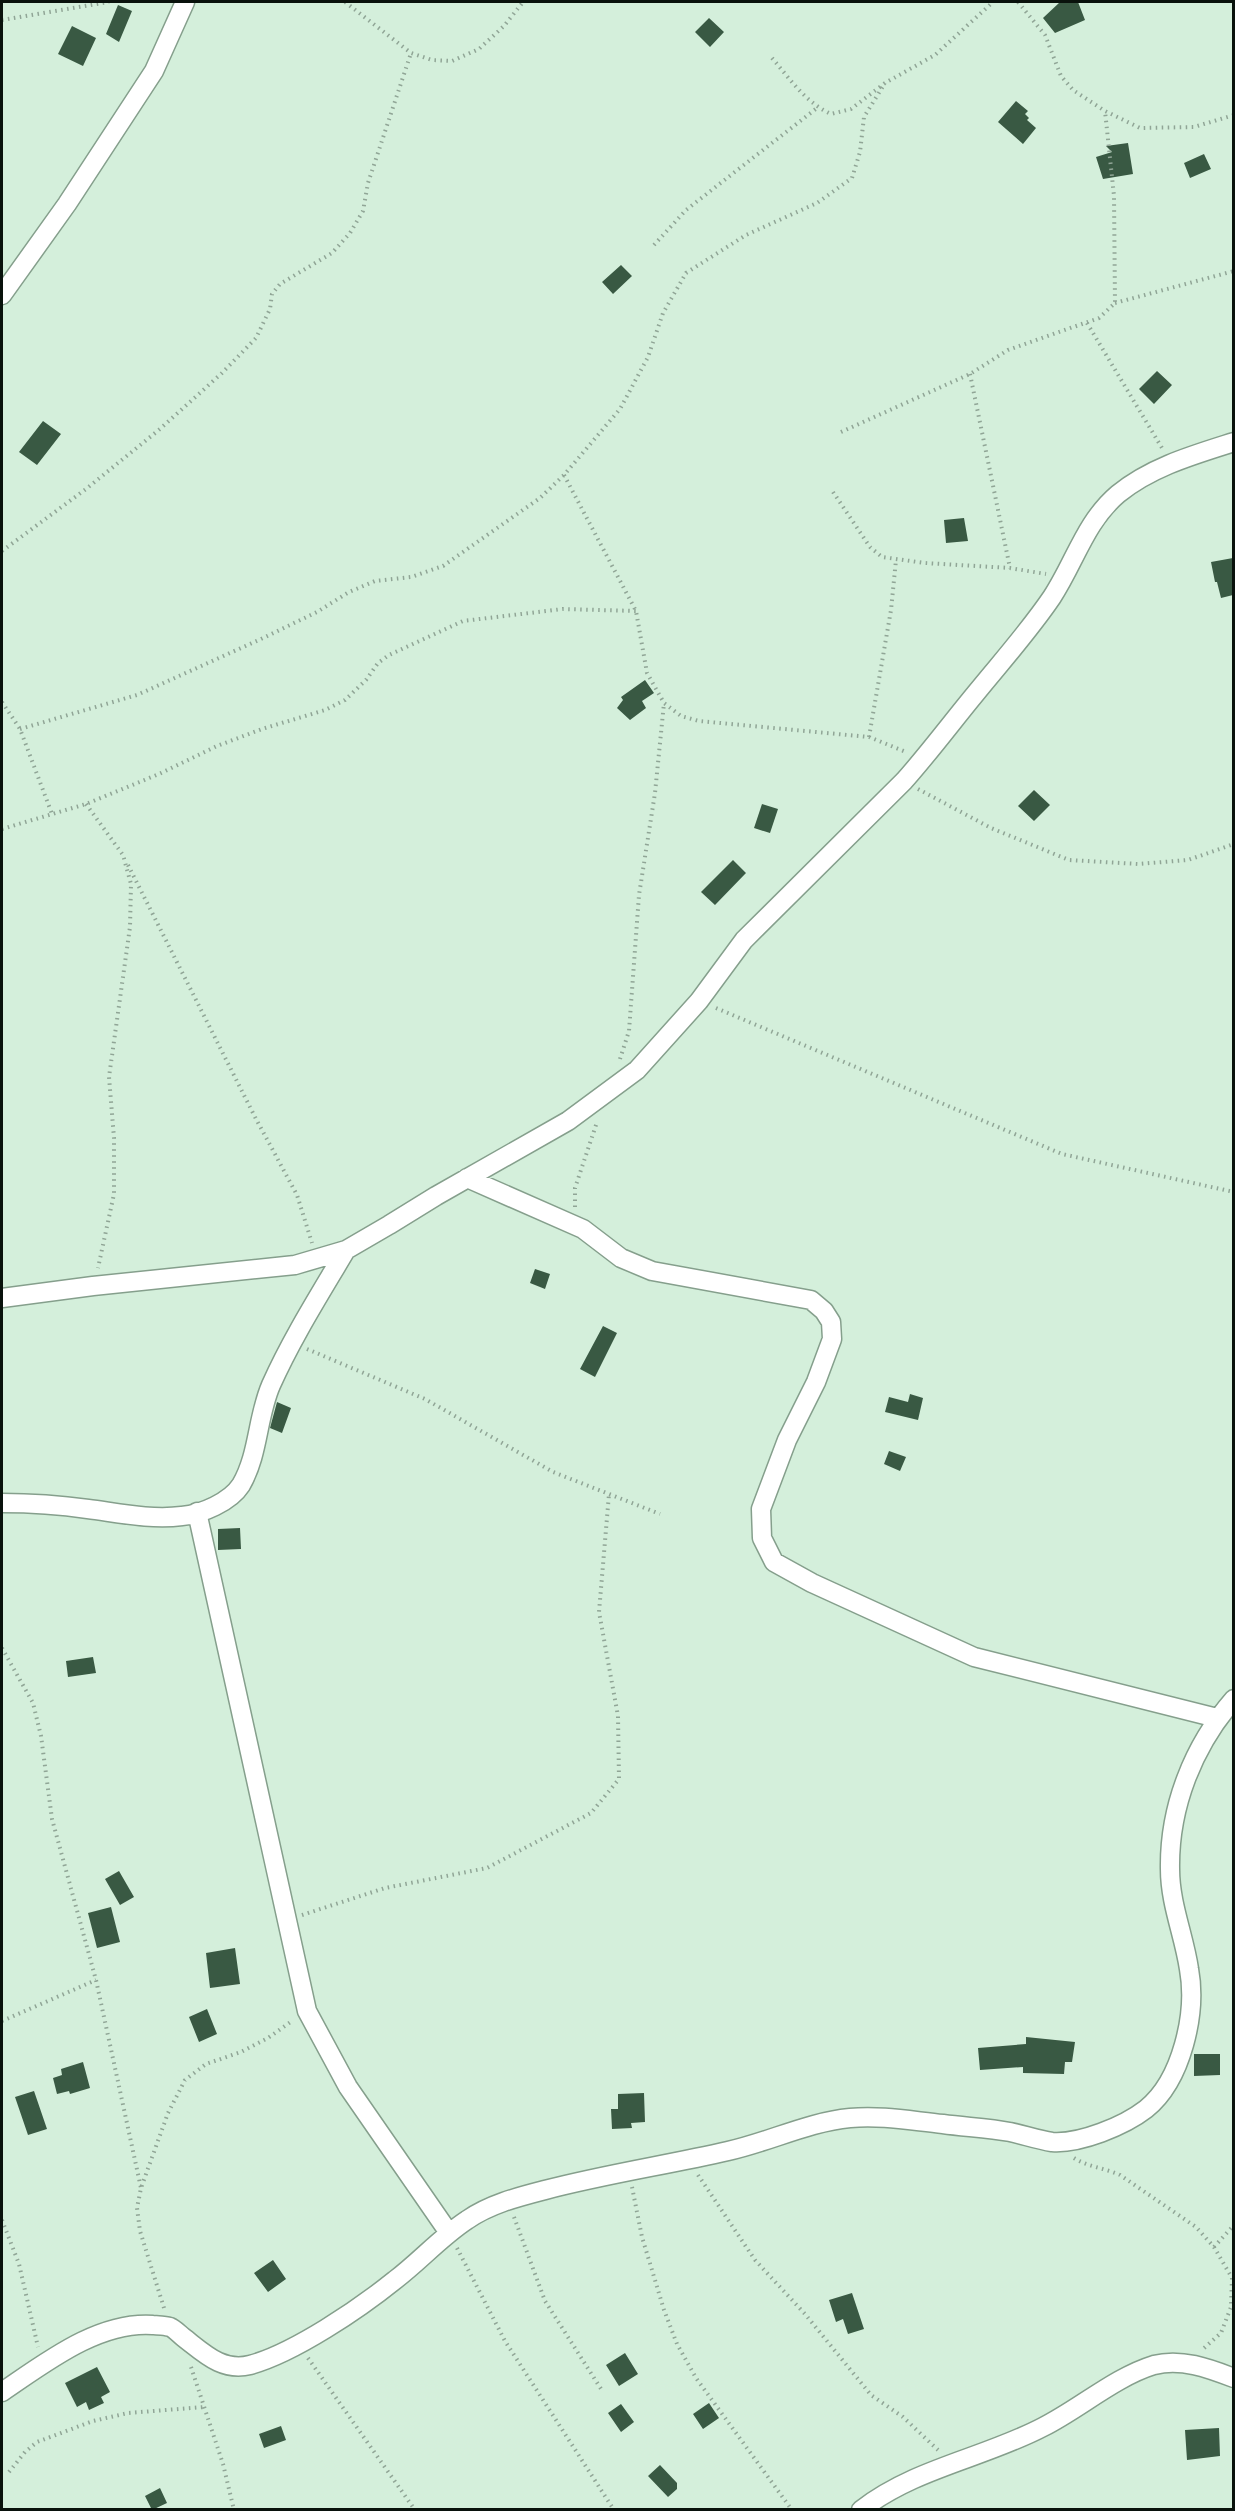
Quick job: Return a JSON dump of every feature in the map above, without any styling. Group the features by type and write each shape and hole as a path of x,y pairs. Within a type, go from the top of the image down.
{"street":[{"path":"2,295 67,204 154,71 186,2"},
{"path":"2,1298 295,1265 346,1250 568,1121 637,1070 699,1001 744,940 923,760 1021,640 1064,577 1083,537 1099,514 1117,495 1136,481 1172,464 1233,442"},
{"path":"467,1178 584,1229 621,1258 652,1271 811,1300 824,1311 831,1322 832,1339 816,1382 787,1440 761,1509 762,1538 774,1562 812,1583 974,1658 1217,1718"},
{"path":"2,1503 85,1509 148,1517 183,1516 210,1509 230,1496 240,1486 256,1446 261,1416 271,1386 346,1250"},
{"path":"197,1512 307,2011 348,2087 449,2233"},
{"path":"2,2392 41,2365 87,2339 119,2328 140,2324 170,2326 216,2363 238,2368 262,2361 333,2324 395,2280 469,2218 508,2200 581,2181 734,2150 814,2125 851,2118 889,2118 1008,2132 1054,2142 1093,2136 1125,2122 1147,2108 1172,2080 1184,2046 1190,2006 1190,1972 1174,1906 1170,1870 1172,1828 1180,1791 1217,1718 1233,1699"},
{"path":"861,2510 881,2494 951,2463 1021,2438 1154,2365 1180,2362 1233,2378"}],"path":[{"path":"2,20 109,2"},
{"path":"345,2 411,53 432,60 452,62 479,50 504,26 523,2"},
{"path":"772,58 800,92 817,108 831,114 851,109 885,83 934,55 993,2"},
{"path":"1018,2 1045,35 1061,76 1073,90 1106,111 1140,128 1194,127 1233,115"},
{"path":"2,551 86,489 151,437 222,373 256,338 270,309 272,294 280,284 332,253 350,232 363,211 368,183 411,53"},
{"path":"20,729 137,695 317,612 349,592 375,581 411,577 443,566 540,498 564,475 620,409 648,357 663,313 686,273 746,235 817,203 852,178 860,152 864,117 885,83"},
{"path":"654,245 686,210 817,108"},
{"path":"1106,111 1114,196 1115,303"},
{"path":"841,432 970,374 1008,350 1099,318 1115,303 1233,271"},
{"path":"1087,323 1172,464"},
{"path":"970,374 1010,568"},
{"path":"564,475 636,611 647,673 664,703 681,716 699,721 869,737 923,760"},
{"path":"833,492 870,547 882,556 896,560 1010,568 1064,577"},
{"path":"869,737 891,610 896,560"},
{"path":"2,829 86,804 159,774 217,746 262,729 325,711 345,700 366,680 378,663 389,655 463,621 563,609 636,611"},
{"path":"2,702 20,729 52,814"},
{"path":"619,1063 629,1031 639,895 655,794 664,703"},
{"path":"904,781 991,828 1069,860 1138,864 1188,860 1233,844"},
{"path":"86,804 123,855 255,1117 297,1195 316,1258"},
{"path":"93,1286 105,1242 114,1194 114,1138 109,1077 130,927 131,895 131,884 123,855"},
{"path":"699,1001 1062,1154 1233,1192"},
{"path":"575,1226 575,1188 605,1095"},
{"path":"293,1343 425,1399 553,1472 660,1514"},
{"path":"287,1920 385,1888 488,1868 591,1813 619,1779 618,1716 599,1612 609,1494"},
{"path":"2,1648 33,1703 41,1736 52,1819 96,1980 141,2188"},
{"path":"2,2021 96,1980"},
{"path":"170,2326 140,2231 137,2208 141,2188 168,2114 185,2080 206,2064 241,2052 268,2038 307,2011"},
{"path":"1054,2142 1085,2164 1107,2169 1120,2175 1196,2227 1214,2247 1232,2278 1231,2307 1221,2333 1199,2353 1180,2362"},
{"path":"688,2160 755,2260 805,2314 871,2395 903,2417 951,2463"},
{"path":"628,2172 642,2237 677,2344 696,2378 792,2510"},
{"path":"508,2200 545,2301 603,2392"},
{"path":"2,2220 19,2264 41,2365"},
{"path":"1214,2247 1233,2225"},
{"path":"449,2233 505,2341 614,2510"},
{"path":"298,2343 415,2510"},
{"path":"190,2366 223,2464 234,2510"},
{"path":"9,2472 24,2452 37,2442 93,2421 128,2413 204,2407"}],"building":[{"path":"1060,2 1078,2 1085,20 1055,33 1043,18"},
{"path":"118,5 132,11 119,42 106,34"},
{"path":"709,18 724,32 710,47 695,32"},
{"path":"72,26 96,38 83,66 58,54"},
{"path":"1016,101 1028,111 1025,114 1029,118 1027,120 1036,128 1023,144 998,122"},
{"path":"1128,143 1133,174 1103,179 1096,157 1112,152 1106,146"},
{"path":"1204,154 1211,169 1190,178 1184,163"},
{"path":"621,265 632,276 613,294 602,282"},
{"path":"1157,371 1172,385 1154,404 1139,389"},
{"path":"43,421 61,434 37,465 19,452"},
{"path":"964,518 968,541 946,543 944,520"},
{"path":"1233,558 1233,595 1221,598 1211,562"},
{"path":"645,680 654,693 642,701 646,708 630,720 617,708 623,700 621,697"},
{"path":"1034,790 1050,805 1034,821 1018,806"},
{"path":"762,804 778,809 770,833 754,828"},
{"path":"733,860 746,873 715,905 701,892"},
{"path":"535,1269 550,1274 545,1289 530,1283"},
{"path":"603,1326 617,1333 595,1377 580,1369"},
{"path":"910,1394 923,1398 918,1420 885,1412 889,1397 908,1402"},
{"path":"277,1402 291,1408 282,1433 270,1428"},
{"path":"889,1451 906,1457 900,1471 884,1464"},
{"path":"240,1528 241,1549 218,1550 218,1529"},
{"path":"93,1657 96,1673 68,1677 66,1661"},
{"path":"119,1871 134,1897 120,1905 105,1879"},
{"path":"111,1907 120,1942 97,1948 88,1913"},
{"path":"235,1948 240,1984 210,1988 206,1953"},
{"path":"207,2009 217,2034 199,2042 189,2017"},
{"path":"1026,2037 1075,2042 1072,2062 1065,2062 1064,2074 1023,2073 1023,2067 980,2070 978,2048 1026,2044"},
{"path":"1194,2054 1220,2054 1220,2075 1194,2076"},
{"path":"83,2062 90,2088 70,2094 69,2091 57,2094 53,2078 62,2075 61,2069"},
{"path":"34,2091 47,2129 28,2135 15,2097"},
{"path":"644,2093 645,2122 631,2123 632,2128 612,2129 611,2109 618,2109 618,2094"},
{"path":"273,2260 286,2279 268,2292 254,2273"},
{"path":"852,2293 864,2329 848,2334 843,2319 836,2322 829,2300"},
{"path":"625,2353 638,2374 619,2386 606,2365"},
{"path":"97,2367 110,2392 101,2397 104,2403 89,2410 86,2402 77,2407 65,2383"},
{"path":"709,2403 719,2418 703,2429 693,2414"},
{"path":"621,2404 634,2422 621,2432 608,2413"},
{"path":"281,2426 286,2440 264,2448 259,2434"},
{"path":"1219,2428 1220,2456 1187,2460 1185,2430"},
{"path":"660,2465 677,2483 677,2489 668,2497 648,2476"},
{"path":"160,2488 167,2503 152,2510 145,2496"}]}
